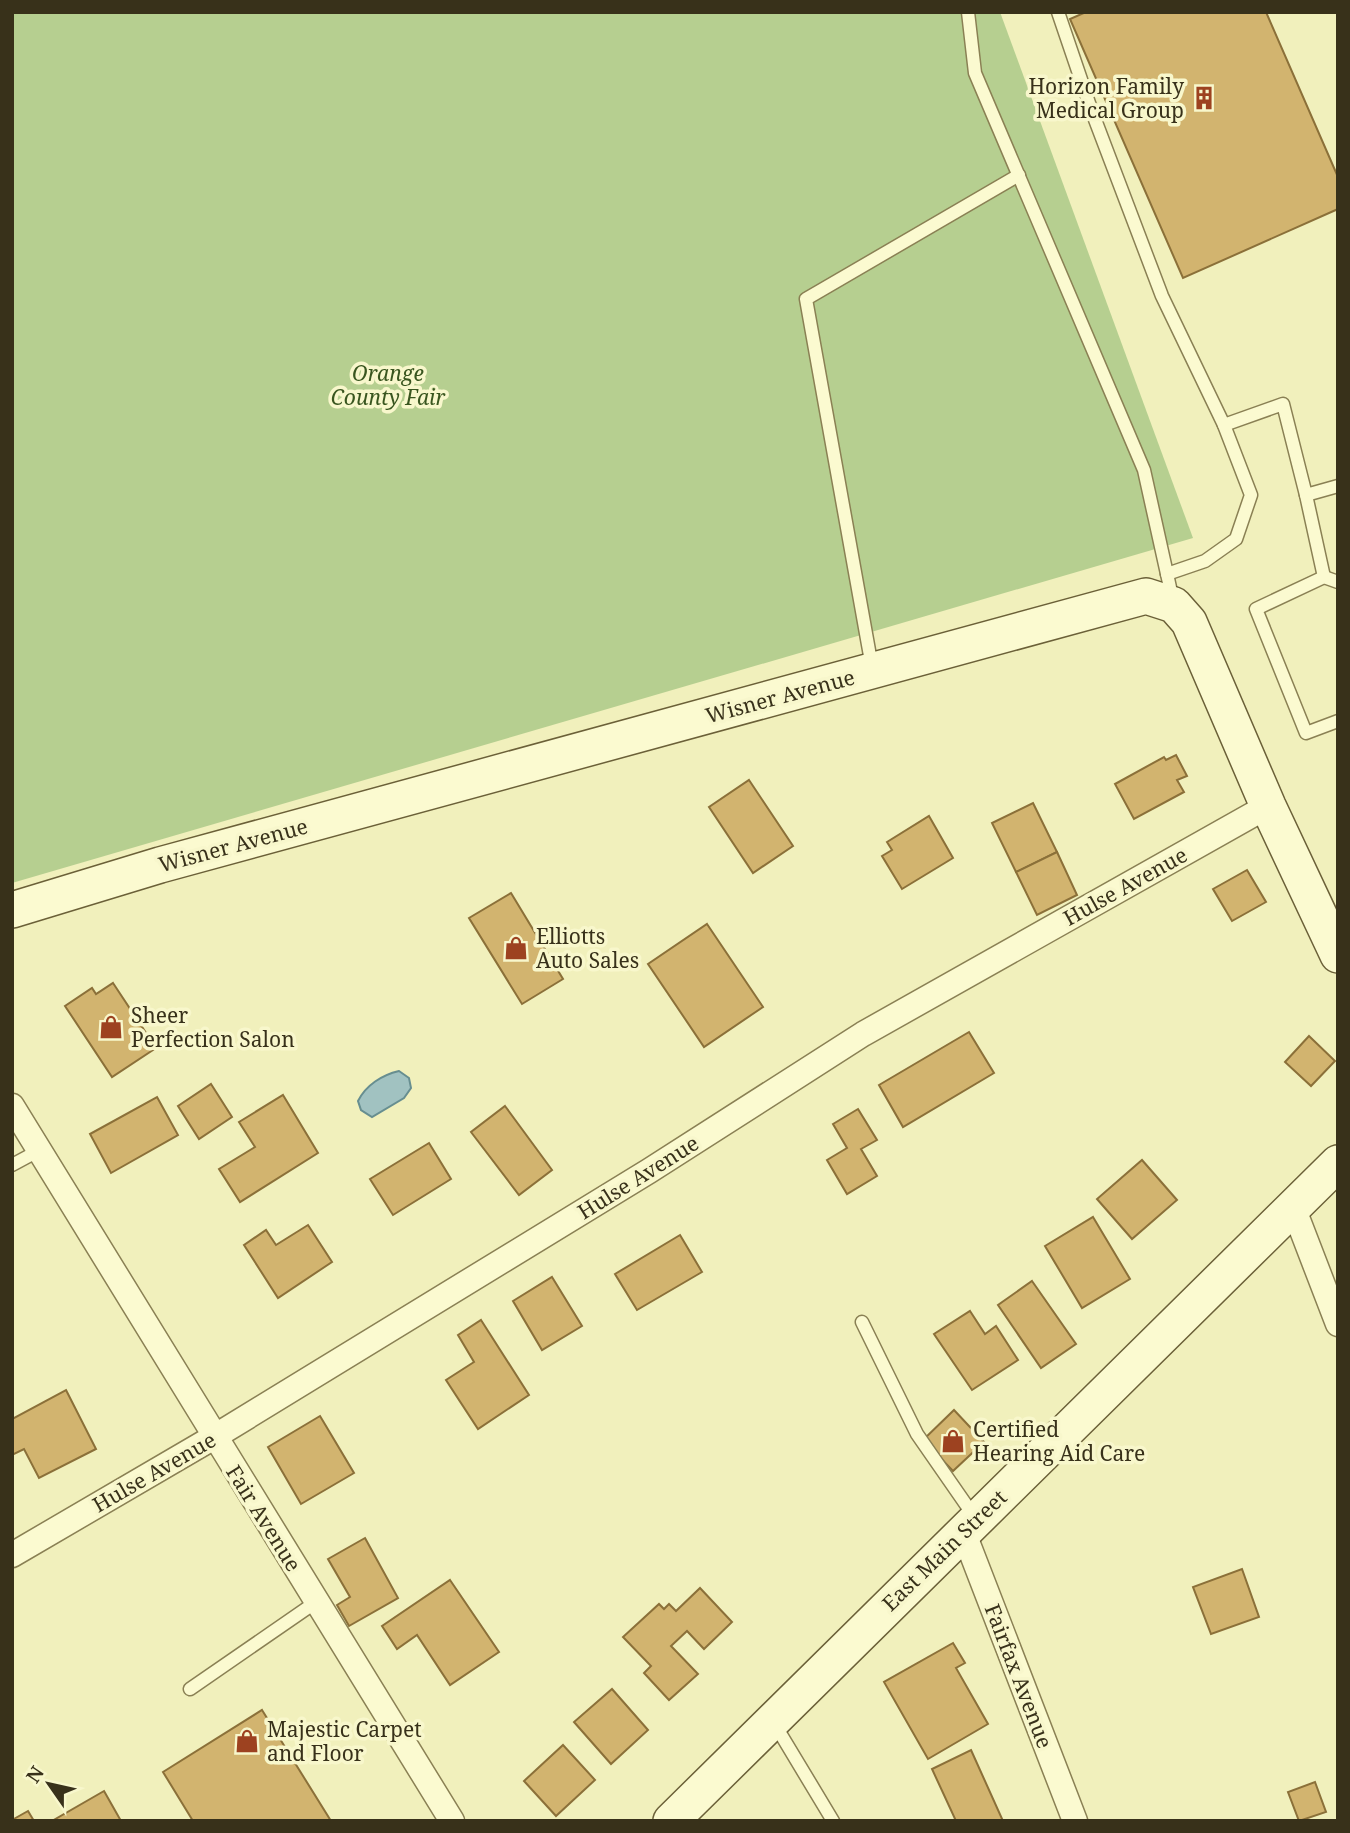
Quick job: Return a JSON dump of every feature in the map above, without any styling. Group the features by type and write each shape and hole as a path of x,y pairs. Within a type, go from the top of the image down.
{"street":[{"name":"Wisner Avenue","path":"12,910 173,861 1170,590"},
{"path":"1170,590 1189,622 1268,806 1338,955"},
{"name":"Hulse Avenue","path":"12,1555 214,1437 649,1171 863,1034 1268,806"},
{"name":"Fair Avenue","path":"12,1106 452,1821"},
{"name":"East Main Street","path":"671,1821 1338,1163"},
{"path":"1293,1207 1338,1324"},
{"name":"Fairfax Avenue","path":"970,1525 1075,1821"}],"lane":[{"path":"968,12 975,73 1144,470 1170,590 1236,539 1251,495 1224,425 1149,263 1058,12"},
{"path":"873,671 806,299 1019,175"},
{"path":"1224,425 1283,404 1324,577"},
{"path":"1306,495 1338,486"},
{"path":"1338,582 1324,577 1256,609 1306,733 1338,721"},
{"path":"12,1165 38,1152"},
{"path":"862,1322 917,1434 970,1525"},
{"path":"190,1689 316,1601"},
{"path":"772,1720 833,1821"}],"green space":[{"name":"Orange County Fair","path":"12,12 1000,12 1193,538 12,883"}],"water":[{"path":"399,1071 409,1078 411,1088 404,1098 372,1117 361,1110 358,1101 365,1090 381,1078"}],"building":[{"name":"Horizon Family Medical Group","path":"1086,12 1266,12 1338,177 1338,209 1183,278 1070,19"},
{"path":"1176,755 1187,776 1177,780 1184,792 1134,819 1115,784 1164,757 1166,760"},
{"path":"749,780 793,846 753,873 709,807"},
{"path":"1033,803 1057,852 1016,872 992,823"},
{"path":"929,816 953,858 902,889 882,856 892,850 887,842"},
{"path":"1057,852 1077,895 1037,915 1016,872"},
{"path":"1247,870 1266,902 1232,921 1213,889"},
{"name":"Elliotts Auto Sales","path":"511,893 563,979 522,1004 469,918"},
{"path":"707,924 763,1007 704,1047 648,964"},
{"name":"Sheer Perfection Salon","path":"113,983 156,1048 112,1077 65,1006 92,988 96,994"},
{"path":"969,1032 994,1073 903,1127 879,1085"},
{"path":"1309,1036 1335,1061 1311,1086 1285,1062"},
{"path":"211,1084 232,1117 199,1139 178,1106"},
{"path":"283,1095 318,1153 240,1202 219,1169 255,1147 239,1122"},
{"path":"157,1097 178,1135 111,1173 90,1134"},
{"path":"505,1106 552,1170 519,1195 471,1132"},
{"path":"858,1109 877,1140 861,1149 877,1176 847,1194 827,1160 847,1148 833,1124"},
{"path":"429,1143 451,1179 393,1215 370,1179"},
{"path":"1142,1160 1177,1200 1132,1239 1097,1199"},
{"path":"1093,1217 1130,1279 1082,1308 1045,1246"},
{"path":"308,1225 332,1262 278,1298 244,1245 266,1230 276,1245"},
{"path":"680,1235 702,1272 637,1310 615,1274"},
{"path":"552,1277 582,1326 542,1350 513,1301"},
{"path":"1032,1281 1076,1344 1041,1368 998,1305"},
{"path":"970,1311 985,1334 996,1326 1018,1360 972,1390 934,1334"},
{"path":"481,1320 529,1395 478,1429 446,1380 474,1362 458,1335"},
{"path":"66,1390 96,1449 39,1478 24,1449 12,1455 12,1419"},
{"name":"Certified Hearing Aid Care","path":"954,1410 984,1442 953,1471 923,1440"},
{"path":"320,1416 354,1473 301,1504 268,1447"},
{"path":"365,1538 398,1598 349,1626 337,1605 350,1597 328,1559"},
{"path":"1242,1569 1259,1617 1211,1634 1193,1587"},
{"path":"450,1580 499,1652 450,1685 417,1635 397,1649 382,1626"},
{"path":"700,1588 732,1622 704,1649 687,1631 671,1646 698,1674 669,1700 644,1673 651,1666 623,1637 659,1604 664,1609 669,1604 676,1611"},
{"path":"953,1643 965,1663 956,1668 988,1724 928,1759 884,1682"},
{"path":"612,1689 648,1730 611,1764 574,1722"},
{"name":"Majestic Carpet and Floor","path":"262,1710 331,1821 193,1821 163,1772"},
{"path":"563,1745 595,1780 556,1816 524,1781"},
{"path":"971,1750 1003,1821 956,1821 932,1769"},
{"path":"1315,1782 1326,1812 1299,1821 1288,1792"},
{"path":"104,1791 121,1821 52,1821"},
{"path":"28,1811 34,1821 12,1821 12,1820"}],"place":[{"name":"Horizon Family Medical Group","path":"1204,98"},
{"name":"Elliotts Auto Sales","path":"516,948"},
{"name":"Sheer Perfection Salon","path":"111,1027"},
{"name":"Certified Hearing Aid Care","path":"953,1441"},
{"name":"Majestic Carpet and Floor","path":"247,1741"}]}
